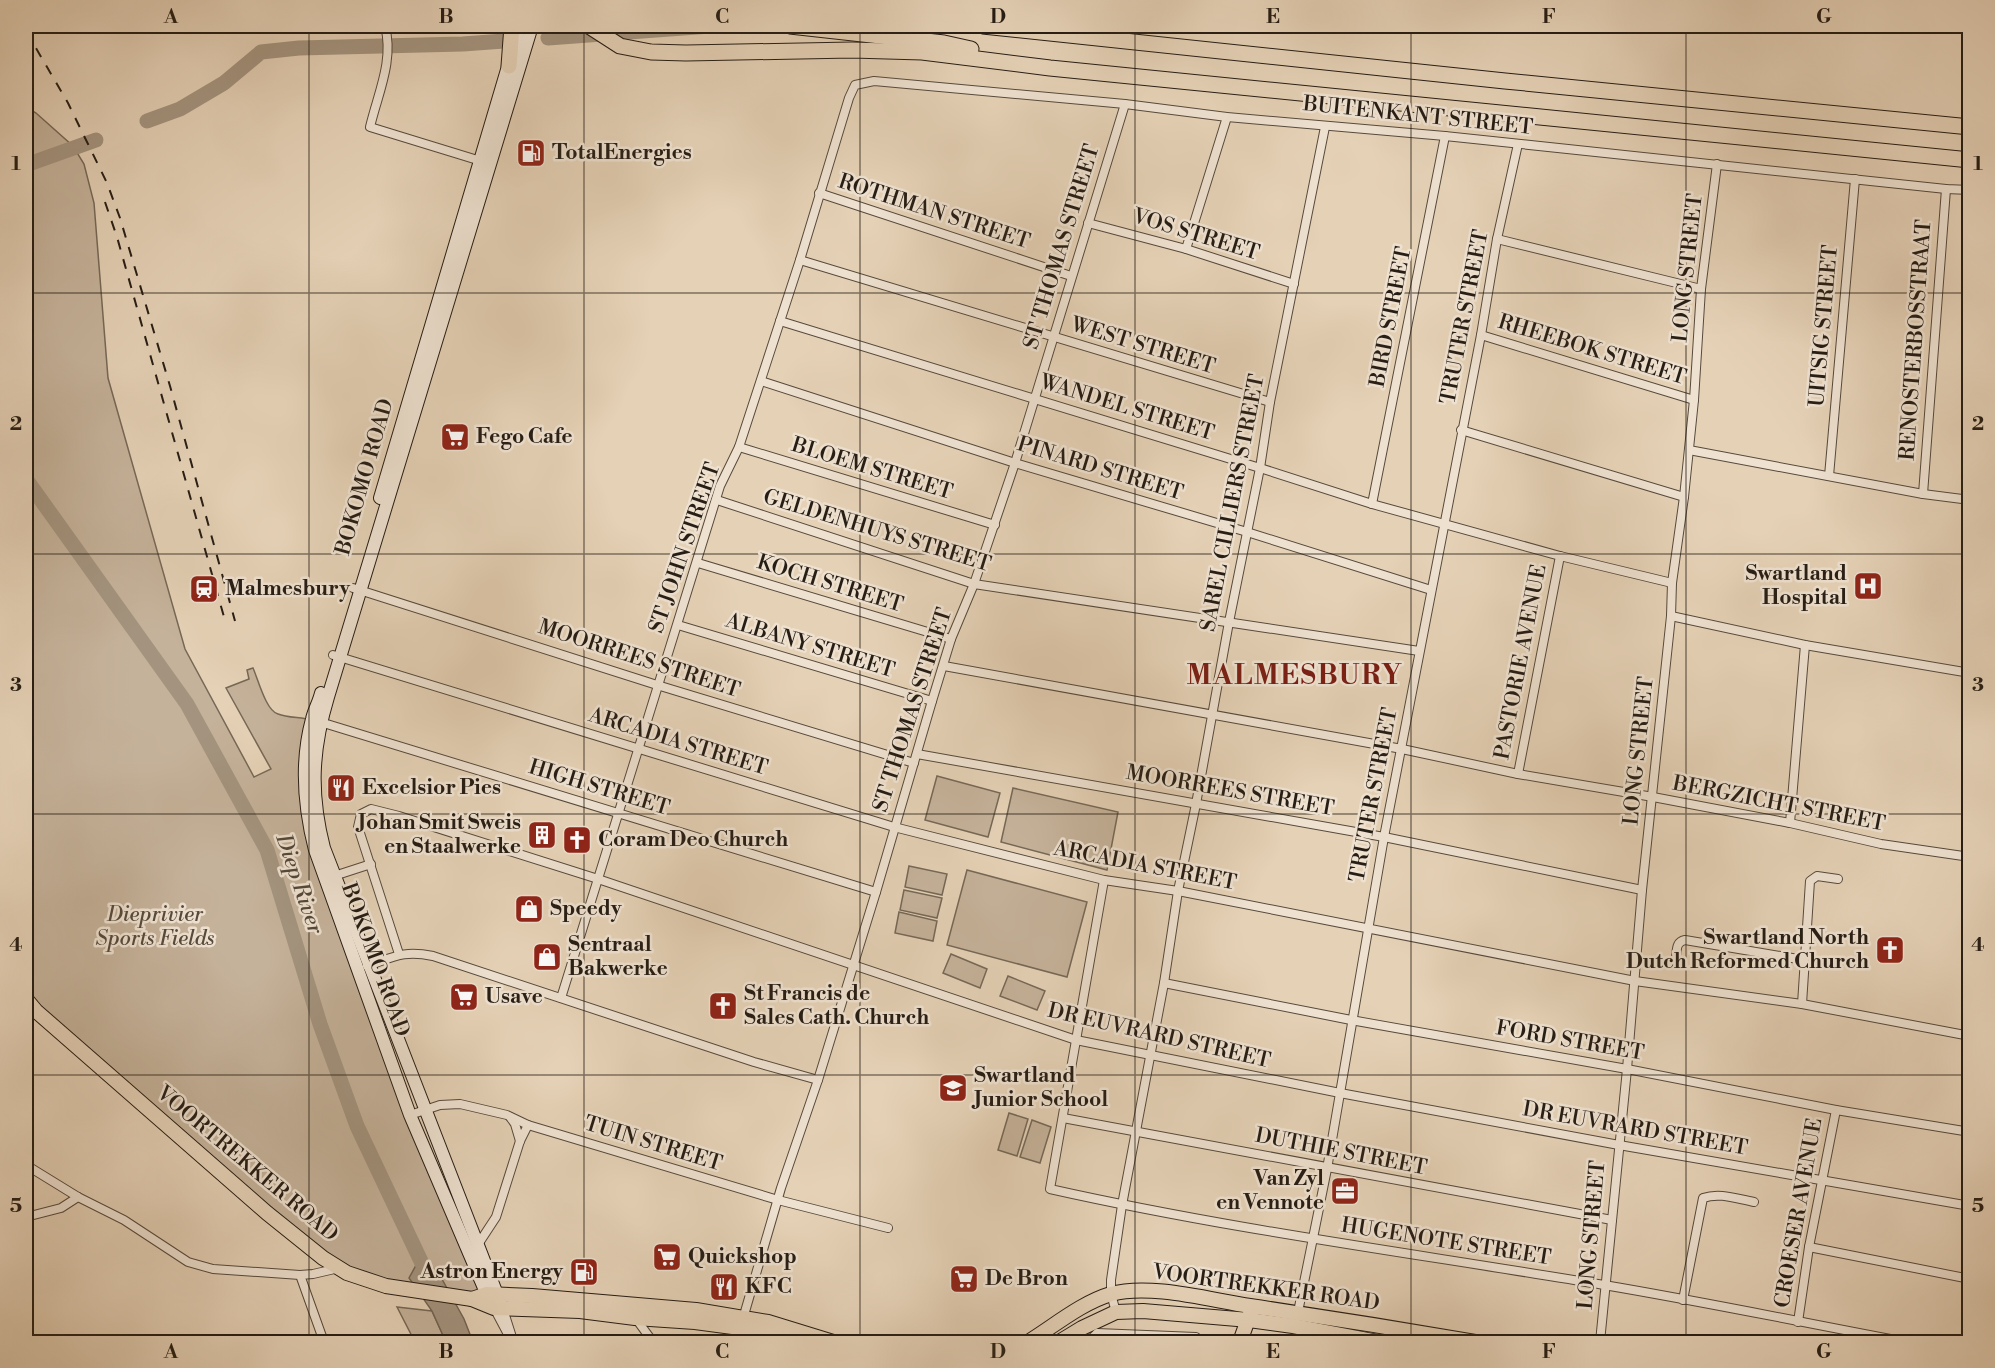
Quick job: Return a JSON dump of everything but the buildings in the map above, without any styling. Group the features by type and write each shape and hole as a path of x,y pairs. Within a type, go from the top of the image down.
{"highway":[{"path":"509,66 512,26"},
{"path":"589,26 620,46 651,52 852,50 922,52 1050,68 1970,160"},
{"path":"983,26 1970,127"},
{"path":"797,27 944,43 1050,68"}],"main road":[{"name":"BOKOMO ROAD","path":"498,1309 410,1115 357,970 330,877 315,808 314,763 316,721 484,163 520,26"},
{"name":"BOKOMO ROAD","path":"484,163 532,26"},
{"name":"BOKOMO ROAD","path":"330,877 369,966 426,1110 477,1246 492,1294"},
{"name":"VOORTREKKER ROAD","path":"26,999 36,1011 267,1213 339,1269 374,1282 466,1298 498,1309 580,1311 695,1322 768,1322 833,1342"},
{"name":"VOORTREKKER ROAD","path":"1028,1342 1074,1312 1111,1294 1131,1291 1165,1293 1298,1312 1475,1342"},
{"name":"VOORTREKKER ROAD","path":"466,1298 492,1294 628,1303 742,1323 795,1342"},
{"path":"1237,1342 1248,1320 1251,1306"},
{"name":"VOORTREKKER ROAD","path":"1059,1342 1116,1312 1167,1312 1248,1320 1378,1342"}],"street":[{"path":"386,30 387,63 370,127 484,163"},
{"name":"BUITENKANT STREET","path":"864,82 874,81 1125,104 1325,127 1445,136 1970,190"},
{"name":"ST JOHN STREET","path":"561,998 620,812 657,685 698,563 720,486 739,447 800,260 849,98 855,85 864,82"},
{"name":"ST THOMAS STREET","path":"742,1323 778,1200 818,1080 876,891 951,639 995,525 1125,104"},
{"path":"1186,249 1227,117"},
{"name":"SAREL CILLIERS STREET","path":"1116,1312 1111,1294 1112,1271 1122,1205 1164,983 1178,891 1260,468 1270,402 1325,127"},
{"name":"BIRD STREET","path":"1372,504 1445,136"},
{"name":"TRUTER STREET","path":"1298,1312 1327,1169 1351,1020 1419,651 1497,239 1518,144"},
{"name":"LONG STREET","path":"1600,1342 1642,890 1671,616 1672,583 1694,400 1701,289 1718,164"},
{"name":"UITSIG STREET","path":"1829,476 1855,178"},
{"name":"RENOSTERBOSSTRAAT","path":"1923,494 1946,189"},
{"name":"ROTHMAN STREET","path":"819,193 1071,276"},
{"name":"VOS STREET","path":"1088,223 1186,249 1294,284"},
{"path":"1497,239 1701,289"},
{"name":"WEST STREET","path":"800,260 1270,402"},
{"name":"WANDEL STREET","path":"780,321 1443,525 1672,583"},
{"name":"RHEEBOK STREET","path":"1480,335 1694,400"},
{"name":"PINARD STREET","path":"760,381 1015,463 1431,590"},
{"path":"1461,430 1684,496"},
{"name":"BLOEM STREET","path":"739,447 995,525"},
{"path":"1689,450 1923,494 1970,500"},
{"name":"GELDENHUYS STREET","path":"717,500 974,584 1419,651"},
{"name":"PASTORIE AVENUE","path":"1518,774 1560,556"},
{"name":"KOCH STREET","path":"698,563 951,639"},
{"name":"MOORREES STREET","path":"357,588 657,685 914,763"},
{"path":"1671,616 1805,645 1970,672"},
{"name":"ALBANY STREET","path":"678,625 932,701"},
{"path":"1790,824 1805,645"},
{"name":"ARCADIA STREET","path":"336,656 894,827 1104,880 1178,891 1368,927 1635,981 1802,1004 1970,1036"},
{"name":"BERGZICHT STREET","path":"944,666 1402,749 1518,774 1653,797 1881,844 1970,857"},
{"name":"HIGH STREET","path":"316,721 876,891"},
{"name":"MOORREES STREET","path":"917,754 1384,837 1642,890"},
{"name":"DR EUVRARD STREET","path":"364,812 371,809 378,810 598,879 1076,1040 1340,1093 1619,1145 1970,1206"},
{"name":"BOKOMO ROAD","path":"364,812 359,819 358,827 399,954"},
{"path":"330,877 371,864"},
{"path":"1802,1004 1810,881 1816,876 1838,879"},
{"path":"1063,1118 1104,880"},
{"path":"1676,957 1678,944 1685,939 1804,960"},
{"path":"357,970 399,954 416,953 433,956 754,1062 818,1080"},
{"name":"FORD STREET","path":"1164,983 1836,1110 1970,1132"},
{"name":"TUIN STREET","path":"410,1115 448,1103 507,1114 528,1125 778,1200 888,1228"},
{"name":"CROESER AVENUE","path":"1798,1322 1809,1247 1836,1110"},
{"path":"507,1114 515,1124 520,1141"},
{"name":"DUTHIE STREET","path":"1063,1118 1327,1169 1612,1220"},
{"name":"HUGENOTE STREET","path":"1063,1118 1050,1189 1122,1205 1606,1286 1907,1342"},
{"path":"477,1246 496,1217 520,1141 528,1125"},
{"path":"26,1165 78,1197 124,1220 188,1262 213,1269 300,1275 339,1269"},
{"path":"1683,1300 1703,1198 1713,1195 1724,1196 1754,1203"},
{"path":"26,1217 61,1208 78,1197"},
{"path":"1809,1247 1970,1279"},
{"path":"300,1275 324,1342"},
{"path":"628,1303 635,1318 653,1342"},
{"path":"498,1309 513,1342"},
{"path":"1093,1342 1092,1338 1097,1333 1196,1337 1201,1342"}],"green space":[{"name":"Dieprivier Sports Fields","path":"26,107 73,146 84,164 94,203 108,378 185,649 254,777 271,769 226,688 249,679 247,670 253,668 266,701 274,712 312,720 306,763 357,970 487,1294 472,1299 347,1273 26,999"},
{"path":"937,776 1000,793 988,837 925,820"},
{"path":"1013,788 1118,812 1107,870 1001,842"},
{"path":"909,866 947,874 942,895 905,887"},
{"path":"967,870 1087,902 1067,977 947,945"},
{"path":"904,890 942,898 937,918 900,910"},
{"path":"899,912 937,921 933,941 895,933"},
{"path":"951,954 987,969 980,988 943,973"},
{"path":"1008,976 1045,991 1037,1010 1000,996"},
{"path":"1009,1113 1028,1119 1017,1156 998,1150"},
{"path":"1032,1120 1051,1127 1040,1163 1020,1157"},
{"path":"397,1307 432,1311 446,1342 415,1342"}],"shaded area":[{"path":"420,1258 438,1272 464,1319 473,1342 446,1342 432,1311 409,1278"}],"waterway":[{"path":"548,38 710,26"},
{"path":"147,121 180,109 224,83 261,52 299,48 504,41"},
{"path":"26,165 96,140"},
{"name":"Diep River","path":"26,479 187,704 267,850 320,1024 357,1126 428,1276"}],"railway":[{"path":"26,31 68,103 107,183 120,218 170,386 235,621"},
{"path":"105,202 117,237 226,624"}],"place":[{"name":"TotalEnergies","path":"531,153"},
{"name":"Fego Cafe","path":"455,437"},
{"name":"Swartland Hospital","path":"1868,586"},
{"name":"Malmesbury","path":"204,589"},
{"name":"Excelsior Pies","path":"341,788"},
{"name":"Johan Smit Sweis en Staalwerke","path":"542,835"},
{"name":"Coram Deo Church","path":"577,840"},
{"name":"Speedy","path":"529,909"},
{"name":"Swartland North Dutch Reformed Church","path":"1890,950"},
{"name":"Sentraal Bakwerke","path":"547,957"},
{"name":"Usave","path":"464,997"},
{"name":"St Francis de Sales Cath. Church","path":"723,1006"},
{"name":"Swartland Junior School","path":"953,1088"},
{"name":"Van Zyl en Vennote","path":"1345,1191"},
{"name":"Quickshop","path":"667,1257"},
{"name":"Astron Energy","path":"584,1272"},
{"name":"De Bron","path":"964,1279"},
{"name":"KFC","path":"724,1287"}],"district":[{"name":"MALMESBURY","path":"1295,676"}]}
